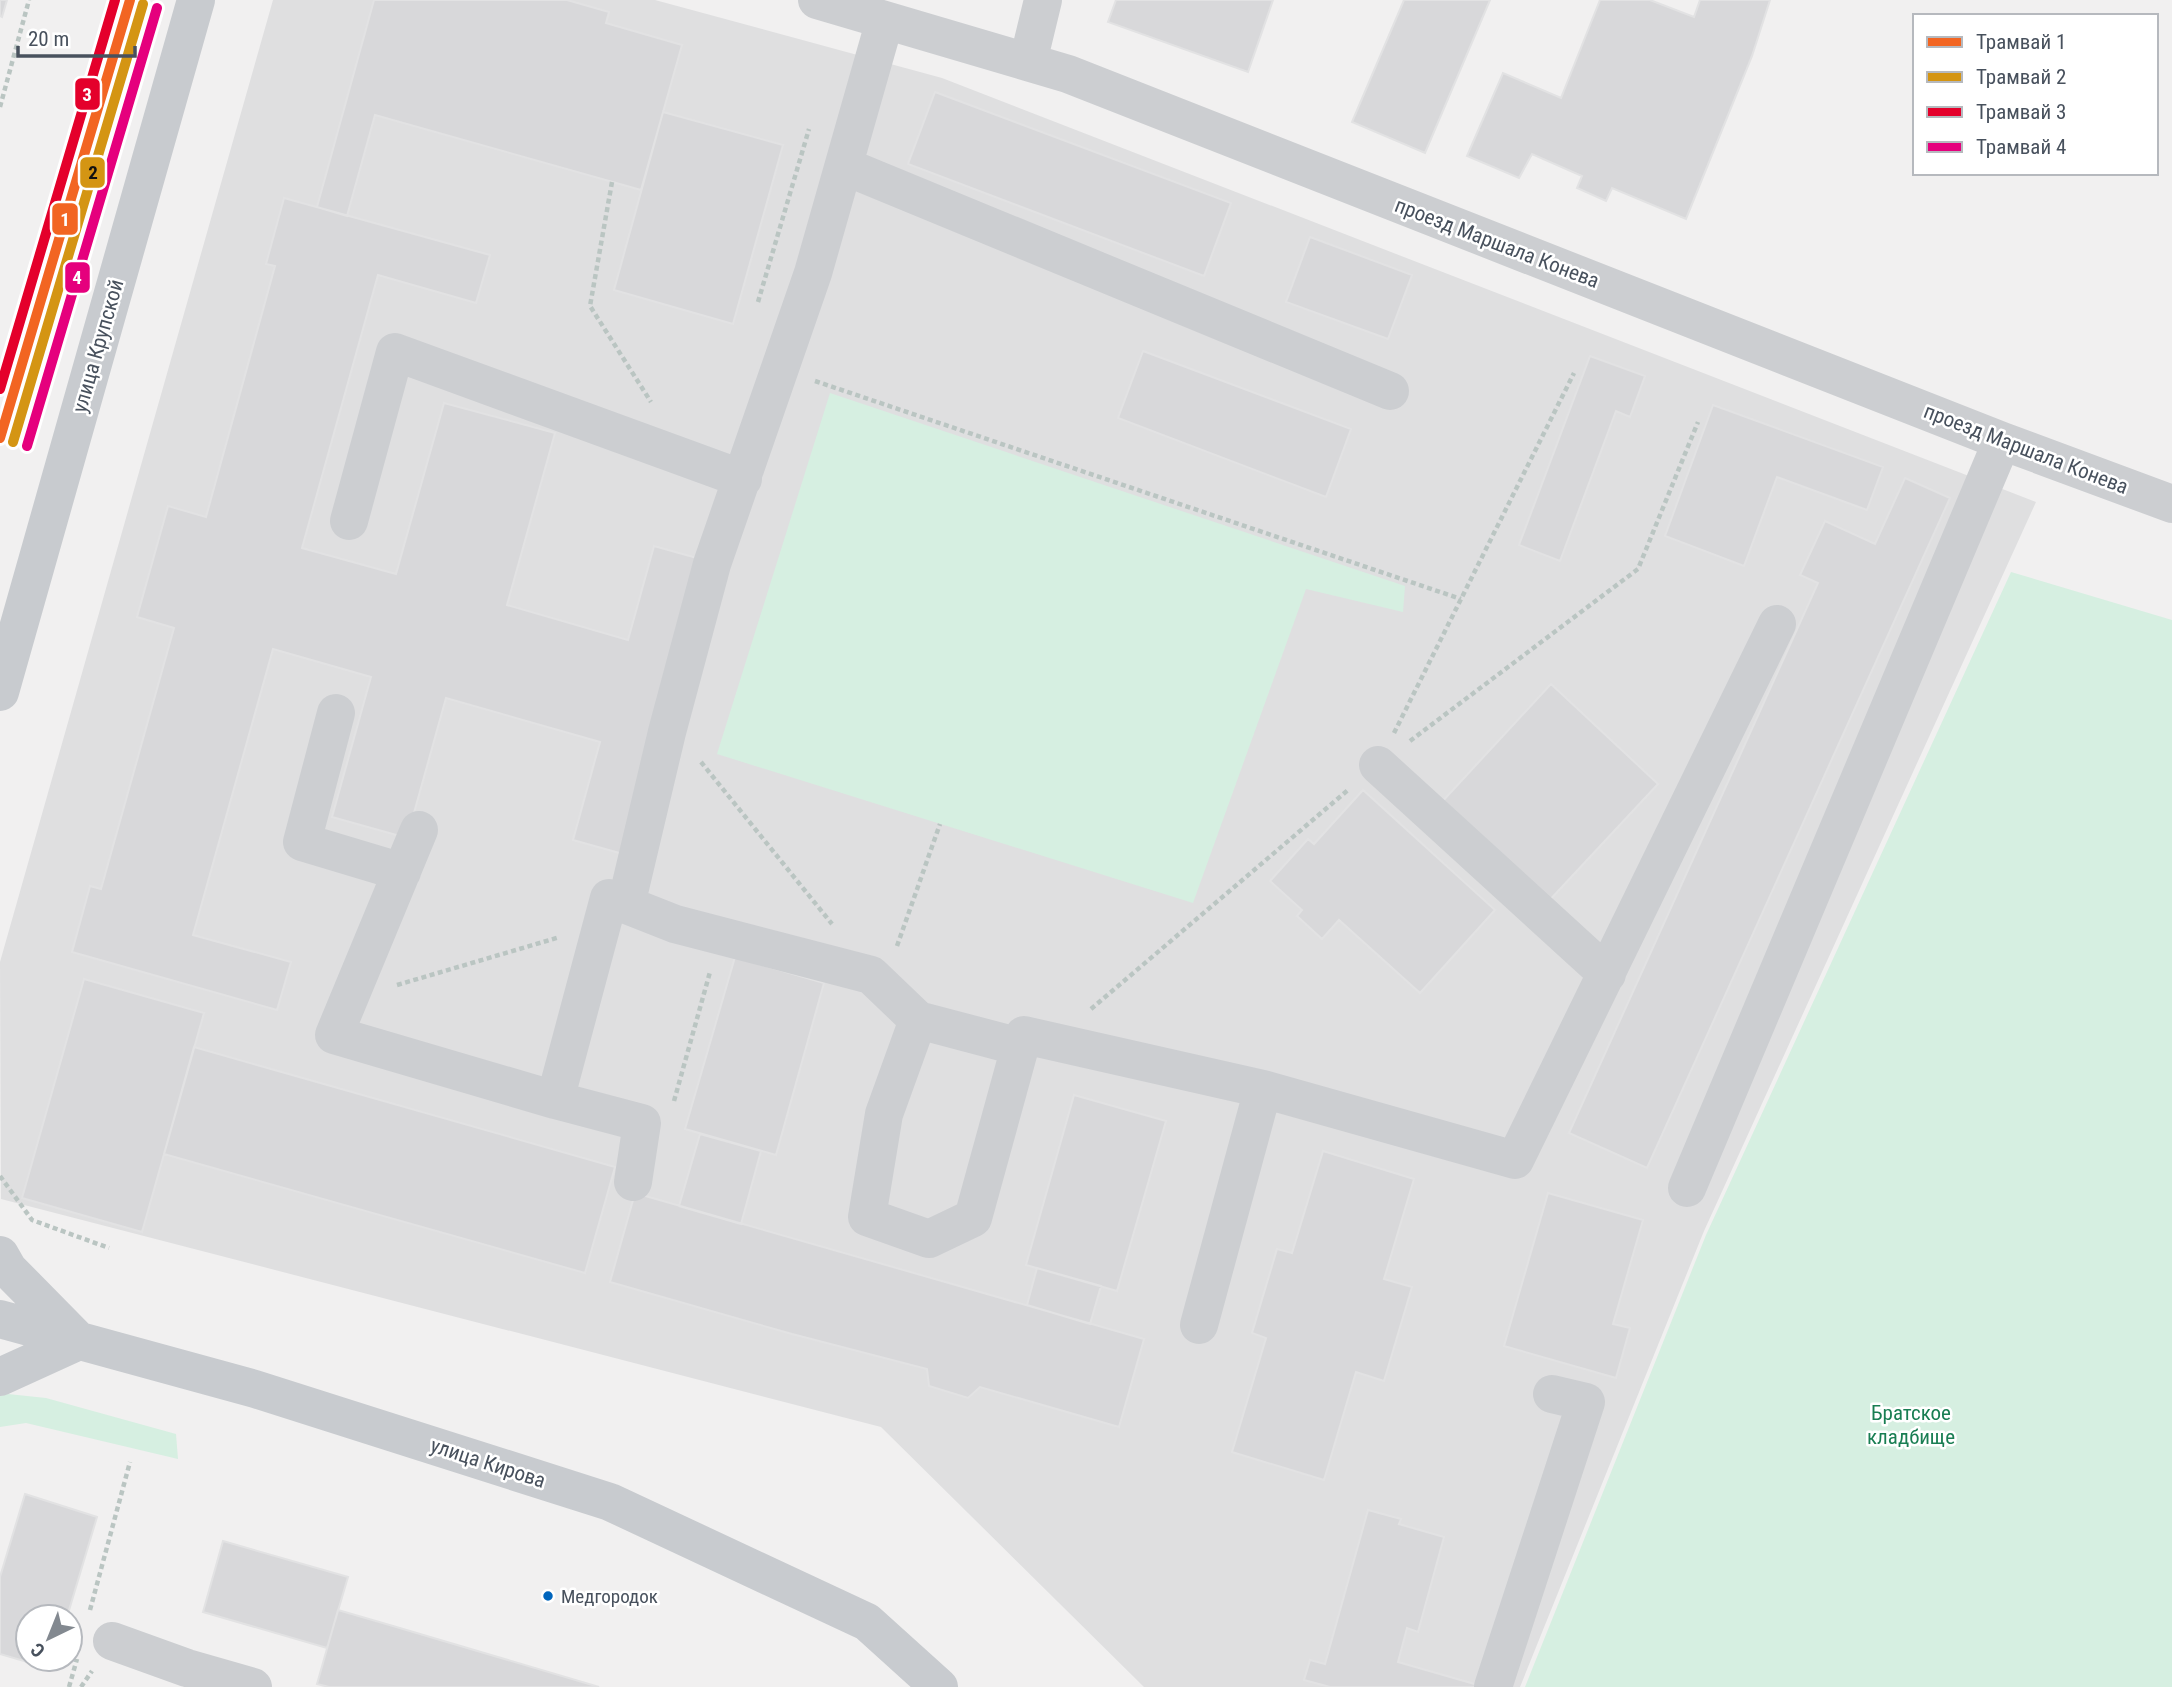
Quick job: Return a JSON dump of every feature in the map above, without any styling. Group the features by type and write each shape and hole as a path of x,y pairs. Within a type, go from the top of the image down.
{"main road":[{"name":"улица Крупской","path":"0,692 196,0"},
{"path":"0,1255 8,1269 79,1341 0,1377"},
{"name":"улица Кирова","path":"0,1319 255,1389 610,1502 867,1622 939,1687"}],"street":[{"name":"проезд Маршала Конева","path":"817,0 1068,74 2002,441 2172,504"},
{"path":"1028,62 1043,0"},
{"path":"555,1100 614,915 712,564 813,273 885,20"},
{"path":"844,166 1390,391"},
{"path":"349,521 395,352 743,479"},
{"path":"1687,1188 2002,441"},
{"path":"614,915 675,924 871,975 918,1020 1263,1089 1515,1160 1777,624"},
{"path":"337,713 302,842 402,872"},
{"path":"1378,765 1607,974"},
{"path":"419,830 334,1035 642,1123 633,1182"},
{"path":"918,1020 884,1114 867,1217 929,1239 973,1218 1036,1044"},
{"path":"1199,1325 1263,1089"},
{"path":"1493,1687 1586,1402 1552,1394"},
{"path":"93,1637 253,1687"}],"path":[{"path":"0,107 29,0"},
{"path":"757,306 813,118"},
{"path":"612,182 590,306 688,459"},
{"path":"780,369 1461,599"},
{"path":"1378,765 1574,373"},
{"path":"1036,1044 1378,765 1638,569 1698,422"},
{"path":"669,724 840,934"},
{"path":"883,986 940,824"},
{"path":"349,999 614,915"},
{"path":"673,1104 720,936"},
{"path":"0,1176 32,1220 109,1248"},
{"path":"69,1687 93,1637 130,1462"}],"shaded area":[{"path":"273,0 655,0 942,78 2036,502 1704,1231 1520,1687 1144,1687 881,1427 1,1199 0,962"}],"green space":[{"path":"830,393 1405,586 1403,612 1306,589 1193,903 717,754"},
{"name":"Братское кладбище","path":"2011,572 2172,620 2172,1687 1525,1687 1706,1235"},
{"path":"8,1394 46,1398 176,1434 178,1459 26,1423 0,1427 0,1396"}],"building":[{"path":"0,0 7,0 2,17 0,16"},
{"path":"374,0 567,0 609,12 606,23 682,45 641,190 375,115 347,216 317,207"},
{"path":"1116,0 1273,0 1248,72 1108,22"},
{"path":"1404,0 1490,0 1425,153 1352,122"},
{"path":"1600,0 1650,0 1694,17 1700,0 1770,0 1752,56 1686,219 1612,188 1606,201 1577,188 1582,176 1532,154 1519,178 1467,156 1503,73 1561,98"},
{"path":"935,92 1231,203 1204,276 908,164"},
{"path":"663,112 783,145 733,324 614,290"},
{"path":"284,198 490,255 476,303 378,275 302,548 396,574 444,403 555,433 507,605 628,640 654,546 704,560 623,854 573,840 600,742 446,698 407,838 332,817 371,677 273,649 193,935 291,962 277,1010 72,952 90,886 101,889 174,628 137,617 168,506 206,517 275,266 266,264"},
{"path":"1310,237 1412,275 1388,339 1286,302"},
{"path":"1143,351 1351,429 1326,497 1118,418"},
{"path":"1590,356 1645,376 1630,417 1616,411 1560,561 1519,545"},
{"path":"1713,405 1883,467 1867,510 1777,477 1744,566 1665,536"},
{"path":"1905,478 1950,498 1647,1168 1569,1133 1818,583 1800,575 1825,521 1875,544"},
{"path":"1551,684 1658,784 1546,904 1440,804"},
{"path":"1363,790 1495,910 1420,993 1339,920 1322,939 1297,916 1302,910 1270,881 1308,839 1314,844"},
{"path":"735,957 824,983 776,1155 685,1129"},
{"path":"84,979 204,1013 142,1232 22,1198"},
{"path":"194,1047 615,1167 585,1273 164,1154"},
{"path":"1074,1095 1166,1121 1117,1291 1026,1265"},
{"path":"700,1134 761,1151 741,1224 679,1206"},
{"path":"1323,1151 1414,1179 1384,1279 1412,1287 1384,1381 1356,1372 1324,1480 1232,1452 1266,1338 1252,1333 1277,1249 1292,1253"},
{"path":"635,1193 1144,1339 1119,1427 980,1387 968,1398 929,1386 927,1369 610,1282"},
{"path":"1548,1193 1643,1220 1613,1324 1630,1328 1616,1378 1504,1346"},
{"path":"1037,1268 1101,1286 1090,1324 1027,1305"},
{"path":"25,1494 97,1517 71,1603 14,1603 14,1658 0,1654 0,1577"},
{"path":"1368,1510 1401,1519 1399,1524 1444,1537 1418,1632 1407,1628 1398,1662 1478,1685 1477,1687 1330,1687 1304,1680 1310,1660 1325,1664"},
{"path":"223,1541 348,1577 327,1648 203,1612"},
{"path":"338,1610 599,1687 329,1687 317,1684"}],"tram line":[{"name":"3","path":"0,389 115,0"},
{"name":"1","path":"0,438 130,0"},
{"name":"2","path":"13,442 143,4"},
{"name":"4","path":"27,446 157,8"}],"place":[{"name":"Медгородок","path":"548,1596"}]}
